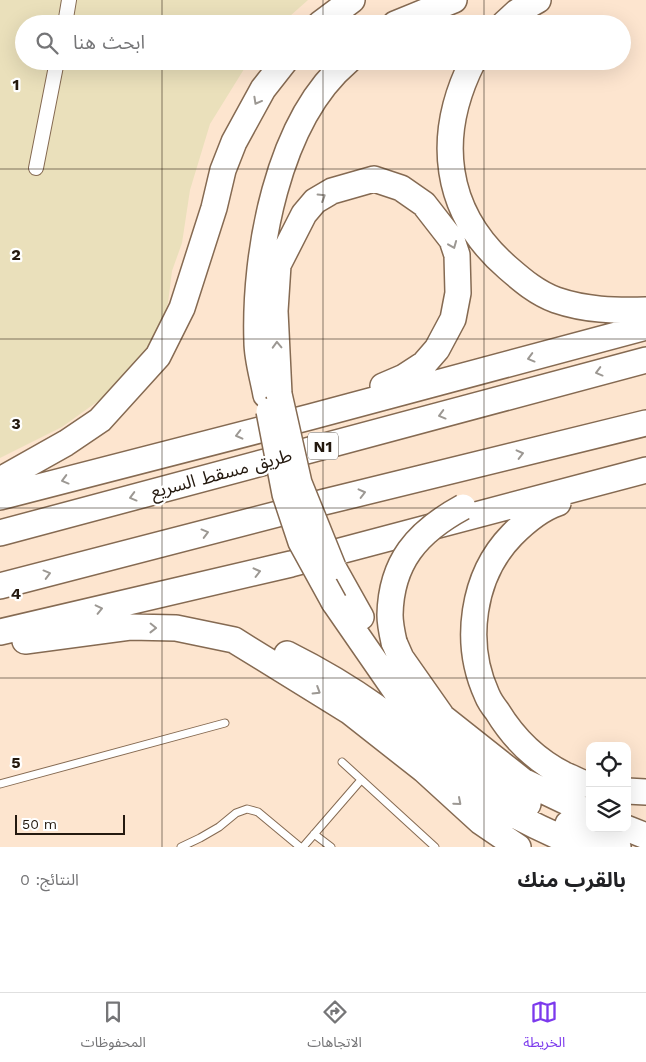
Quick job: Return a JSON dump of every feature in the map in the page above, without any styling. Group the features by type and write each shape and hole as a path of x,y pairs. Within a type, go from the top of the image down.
{"highway":[{"path":"332,15 352,0"},
{"path":"406,15 422,0"},
{"path":"417,15 454,0"},
{"path":"514,15 538,0"},
{"path":"0,480 66,443 100,420 158,356 182,308 214,208 223,170 234,142 263,89 278,70"},
{"path":"340,70 312,102 295,134 271,200 259,273 257,343 299,483 333,567 355,608 405,679 440,715 523,782 586,811"},
{"path":"468,70 454,106 450,133 450,158 454,186 466,216 478,236 497,258 522,280 546,296 585,308 620,311 646,310"},
{"path":"310,417 404,377 424,364 438,349 453,319 458,293 456,255 452,240 424,204 401,188 374,179 358,182 332,191 315,201 304,214 278,266 274,403 285,494 301,542 334,602 399,696 464,759 513,796 618,847"},
{"path":"0,497 310,417 646,327"},
{"name":"طريق مسقط السريع","path":"0,533 646,360"},
{"path":"0,586 324,502 646,423"},
{"path":"440,715 401,658 394,642 390,617 393,582 405,557 441,519 462,507 646,455"},
{"path":"0,632 291,564 646,471"},
{"path":"586,783 553,769 537,759 517,740 487,695 477,662 473,625 477,600 484,576 502,545 524,522 552,505 646,471"},
{"path":"0,644 130,627 176,628 270,645 313,667 376,707 443,768 487,800 540,828 583,847"},
{"path":"234,640 349,710 424,770 481,822 518,847"},
{"path":"631,792 646,792"},
{"path":"631,830 646,836"}],"street":[{"path":"66,15 69,0"},
{"path":"36,168 55,70"}],"lane":[{"path":"0,784 225,723"},
{"path":"342,762 435,847"},
{"path":"181,847 219,827 236,813 247,809 258,812 302,847 361,780"},
{"path":"314,834 331,847"}],"sand":[{"path":"0,0 308,0 291,15 15,15 15,70 243,70 210,124 190,190 182,243 172,271 168,303 155,341 101,399 62,427 0,458"}]}
